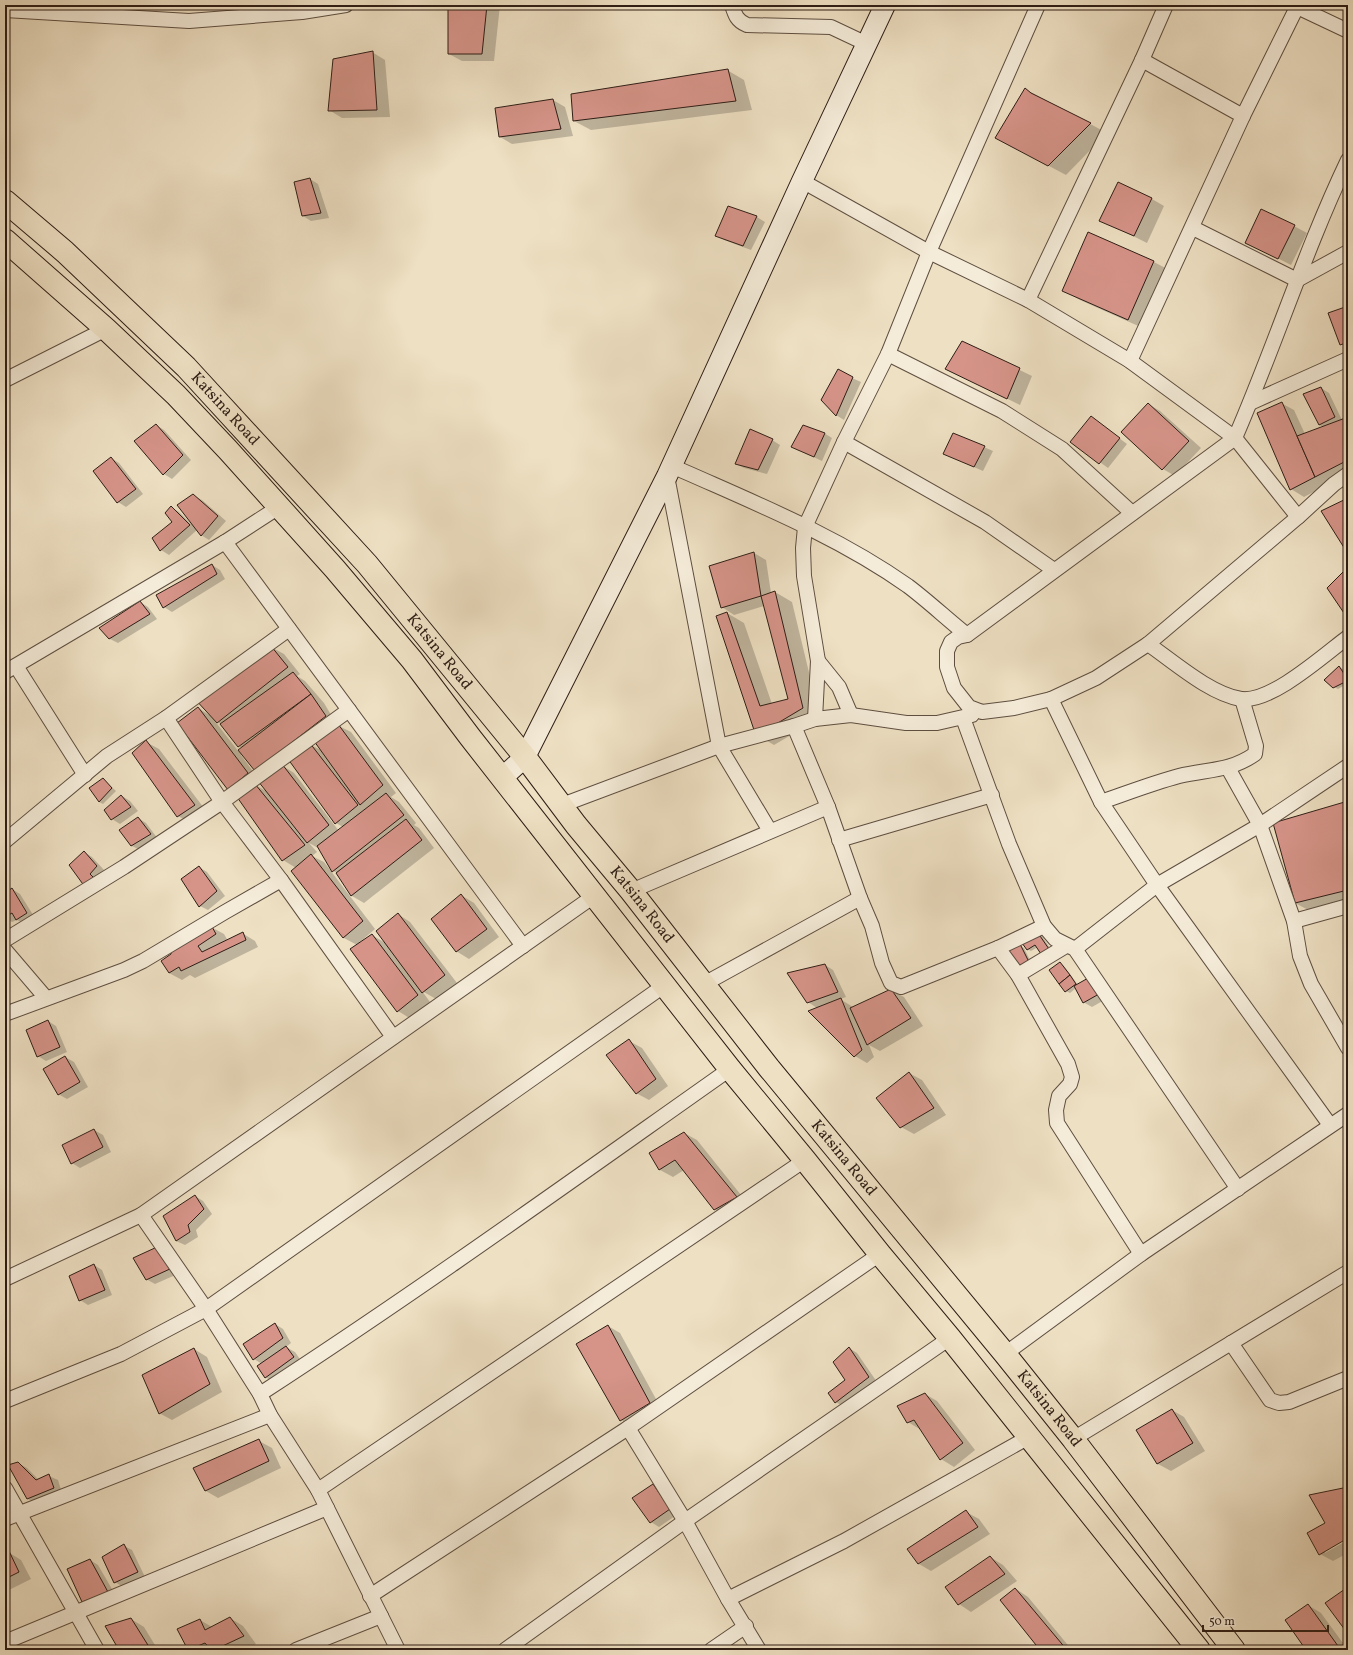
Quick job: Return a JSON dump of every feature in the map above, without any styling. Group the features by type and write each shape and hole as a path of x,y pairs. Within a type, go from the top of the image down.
{"highway":[{"name":"Katsina Road","path":"5,201 65,252 186,367 367,564 525,757 576,825 631,891 769,1068 1005,1354 1073,1439 1234,1650"},
{"path":"5,240 106,329 176,395 335,569 412,660 730,1069 950,1338 1199,1650"}],"main road":[{"path":"503,777 525,757 669,471 802,181 885,5"}],"street":[{"path":"5,10 189,21 302,12 346,5"},
{"path":"732,5 735,17 747,25 831,27 867,44"},
{"path":"814,719 818,661 804,576 803,548 805,527 844,442 888,354 929,252 1038,5"},
{"path":"1028,300 1142,60 1166,5"},
{"path":"1130,361 1295,6 1348,31"},
{"path":"1142,60 1243,116"},
{"path":"982,712 968,707 954,688 947,667 947,651 951,642 958,637 967,635 1235,438 1297,280 1348,160"},
{"path":"802,181 929,252 1028,300 1130,361 1235,438 1298,517"},
{"path":"1193,228 1297,280"},
{"path":"1297,280 1348,252"},
{"path":"5,380 106,329"},
{"path":"888,354 1002,411 1062,449 1132,513"},
{"path":"1250,403 1348,359"},
{"path":"844,442 985,522 1054,570"},
{"path":"669,471 805,527 868,560 909,587 967,635"},
{"path":"669,471 719,746 770,831"},
{"path":"562,805 719,746 794,726 814,719 851,715 906,723 938,723 963,718 982,712 1014,708 1051,699 1096,678 1148,644 1298,517 1334,484 1348,474"},
{"path":"85,775 8,670 224,542 279,507"},
{"path":"224,542 523,946"},
{"path":"5,841 107,756 166,718 289,629"},
{"path":"1148,644 1210,688 1242,699 1261,696 1279,688 1348,637"},
{"path":"818,661 839,687 851,715"},
{"path":"1051,699 1100,802 1157,885 1330,1125"},
{"path":"1100,802 1180,776 1228,768 1246,760 1254,754 1256,746 1242,699"},
{"path":"5,940 124,867 222,802 349,710"},
{"path":"166,718 222,802 281,880 393,1037"},
{"path":"963,718 1009,844 1044,926 1055,939 1070,947 1238,1189"},
{"path":"794,726 828,806 860,898 872,926 882,963 891,983 901,987 998,948 1044,926"},
{"path":"1018,976 1070,947 1157,885 1260,825 1348,766"},
{"path":"1228,768 1260,825 1294,921 1300,956 1311,984 1348,1048"},
{"path":"839,840 992,795"},
{"path":"631,891 828,806"},
{"path":"5,1014 124,970 143,961 281,880"},
{"path":"5,1279 141,1215 594,896"},
{"path":"704,984 860,898"},
{"path":"1294,921 1348,906"},
{"path":"998,948 1018,976 1068,1064 1072,1077 1070,1084 1059,1096 1056,1110 1057,1123 1141,1254"},
{"path":"5,950 46,998"},
{"path":"5,1401 122,1354 206,1309 665,985"},
{"path":"260,1394 350,1336 447,1270 730,1069"},
{"path":"1005,1354 1141,1254 1348,1114"},
{"path":"318,1490 805,1160"},
{"path":"141,1215 206,1309 318,1490 398,1650"},
{"path":"370,1596 628,1428 880,1254"},
{"path":"1073,1439 1348,1272"},
{"path":"505,1650 685,1521 950,1338"},
{"path":"1230,1343 1270,1400 1278,1404 1289,1402 1348,1378"},
{"path":"5,1519 270,1414"},
{"path":"628,1428 685,1521 728,1599 746,1626 759,1650"},
{"path":"728,1599 844,1541 1029,1437"},
{"path":"5,1488 97,1650"},
{"path":"5,1642 327,1508"},
{"path":"296,1650 381,1616"},
{"path":"711,1650 746,1626"}],"building":[{"path":"448,5 487,5 482,54 448,54"},
{"path":"373,51 377,110 328,111 333,59"},
{"path":"728,69 736,101 573,121 571,94"},
{"path":"1025,88 1031,93 1091,123 1048,166 995,138"},
{"path":"553,99 561,129 499,137 495,108"},
{"path":"310,178 321,213 302,216 294,182"},
{"path":"1118,182 1152,198 1134,236 1099,221"},
{"path":"728,206 757,216 743,246 715,236"},
{"path":"1261,209 1295,225 1278,259 1245,243"},
{"path":"1088,232 1154,261 1128,320 1062,291"},
{"path":"1348,306 1348,342 1340,345 1328,313"},
{"path":"962,341 1020,368 1007,399 945,369"},
{"path":"838,369 853,377 836,416 821,400"},
{"path":"1321,387 1335,417 1319,425 1303,394"},
{"path":"1282,402 1315,477 1290,490 1257,413"},
{"path":"1148,403 1189,441 1162,470 1121,432"},
{"path":"1091,416 1120,438 1099,464 1070,442"},
{"path":"1348,417 1348,460 1315,477 1297,436"},
{"path":"156,424 183,455 163,475 134,441"},
{"path":"803,425 825,433 814,457 791,447"},
{"path":"750,429 773,439 758,470 735,464"},
{"path":"953,433 985,446 974,467 943,454"},
{"path":"111,457 136,489 117,503 93,471"},
{"path":"193,494 218,516 201,536 177,505"},
{"path":"1348,498 1348,554 1321,511"},
{"path":"171,506 190,525 160,551 152,538 172,522 165,513"},
{"path":"754,552 761,596 721,608 709,566"},
{"path":"212,564 217,574 163,608 156,595"},
{"path":"1348,567 1348,619 1327,588"},
{"path":"775,591 803,708 756,736 716,616 727,612 760,706 788,699 761,596"},
{"path":"140,601 150,614 109,639 99,628"},
{"path":"271,646 288,667 217,723 194,698"},
{"path":"1339,666 1348,680 1346,689 1343,683 1333,688 1324,680"},
{"path":"293,672 311,694 238,747 220,724"},
{"path":"311,694 326,716 255,771 238,750"},
{"path":"198,707 248,773 228,790 177,723"},
{"path":"338,724 383,785 360,805 314,741"},
{"path":"146,740 195,805 177,817 132,753"},
{"path":"309,742 358,805 335,824 288,759"},
{"path":"282,764 329,825 307,843 258,781"},
{"path":"103,778 112,788 99,802 89,788"},
{"path":"255,784 305,845 282,861 237,797"},
{"path":"386,793 404,815 332,872 317,846"},
{"path":"121,795 131,807 111,820 104,810"},
{"path":"1348,801 1348,890 1295,903 1273,823"},
{"path":"138,817 151,834 131,846 119,830"},
{"path":"406,819 422,840 351,896 336,873"},
{"path":"84,851 97,866 90,874 94,878 85,887 69,865"},
{"path":"311,854 363,921 343,938 291,871"},
{"path":"199,866 217,891 199,907 181,879"},
{"path":"12,888 27,913 16,920 12,913 5,917 5,893"},
{"path":"461,894 487,929 456,952 431,919"},
{"path":"398,913 445,975 422,993 376,931"},
{"path":"211,925 216,934 198,946 202,952 243,932 246,940 181,971 179,967 169,973 161,961 171,954 171,949"},
{"path":"1038,933 1051,952 1043,957 1035,945 1027,950 1022,943"},
{"path":"372,934 418,995 397,1012 350,949"},
{"path":"1020,944 1029,962 1016,967 1008,951"},
{"path":"1060,962 1070,975 1059,984 1049,970"},
{"path":"825,964 838,992 807,1003 787,973"},
{"path":"1070,975 1076,984 1065,992 1059,984"},
{"path":"1090,977 1099,994 1083,1003 1074,986"},
{"path":"891,989 911,1018 867,1045 850,1008"},
{"path":"841,998 862,1050 854,1057 808,1011"},
{"path":"48,1020 60,1047 37,1057 26,1030"},
{"path":"629,1039 656,1079 636,1094 606,1055"},
{"path":"65,1056 80,1082 58,1095 43,1069"},
{"path":"909,1072 934,1108 900,1128 876,1098"},
{"path":"94,1129 103,1147 71,1164 62,1145"},
{"path":"684,1132 737,1197 714,1210 675,1160 659,1170 649,1153"},
{"path":"195,1195 204,1209 188,1225 190,1232 176,1241 163,1216"},
{"path":"157,1247 172,1268 146,1280 133,1258"},
{"path":"94,1264 105,1290 79,1301 69,1276"},
{"path":"275,1323 283,1338 253,1360 243,1344"},
{"path":"608,1325 650,1403 620,1421 576,1344"},
{"path":"286,1346 294,1357 265,1378 257,1366"},
{"path":"849,1347 869,1377 835,1403 828,1393 845,1380 833,1362"},
{"path":"194,1348 210,1384 159,1414 142,1375"},
{"path":"925,1393 963,1443 940,1460 914,1420 907,1423 897,1406"},
{"path":"1172,1409 1193,1443 1157,1464 1136,1430"},
{"path":"259,1439 269,1461 205,1491 193,1468"},
{"path":"18,1462 36,1480 49,1474 54,1488 27,1499 8,1465"},
{"path":"653,1484 670,1509 650,1523 632,1498"},
{"path":"1348,1487 1348,1538 1319,1555 1307,1533 1325,1523 1309,1495"},
{"path":"966,1510 978,1527 918,1564 907,1549"},
{"path":"124,1544 138,1572 114,1583 102,1557"},
{"path":"9,1551 19,1572 5,1579 5,1552"},
{"path":"990,1556 1005,1574 958,1605 945,1587"},
{"path":"90,1559 108,1592 82,1602 67,1569"},
{"path":"1015,1588 1067,1650 1040,1650 1000,1600"},
{"path":"1345,1589 1348,1592 1348,1634 1325,1603"},
{"path":"1308,1604 1338,1646 1333,1650 1306,1650 1285,1620"},
{"path":"230,1617 244,1636 214,1650 211,1650 205,1643 188,1650 177,1629 200,1619 205,1630"},
{"path":"131,1618 151,1650 119,1650 105,1626"}]}
